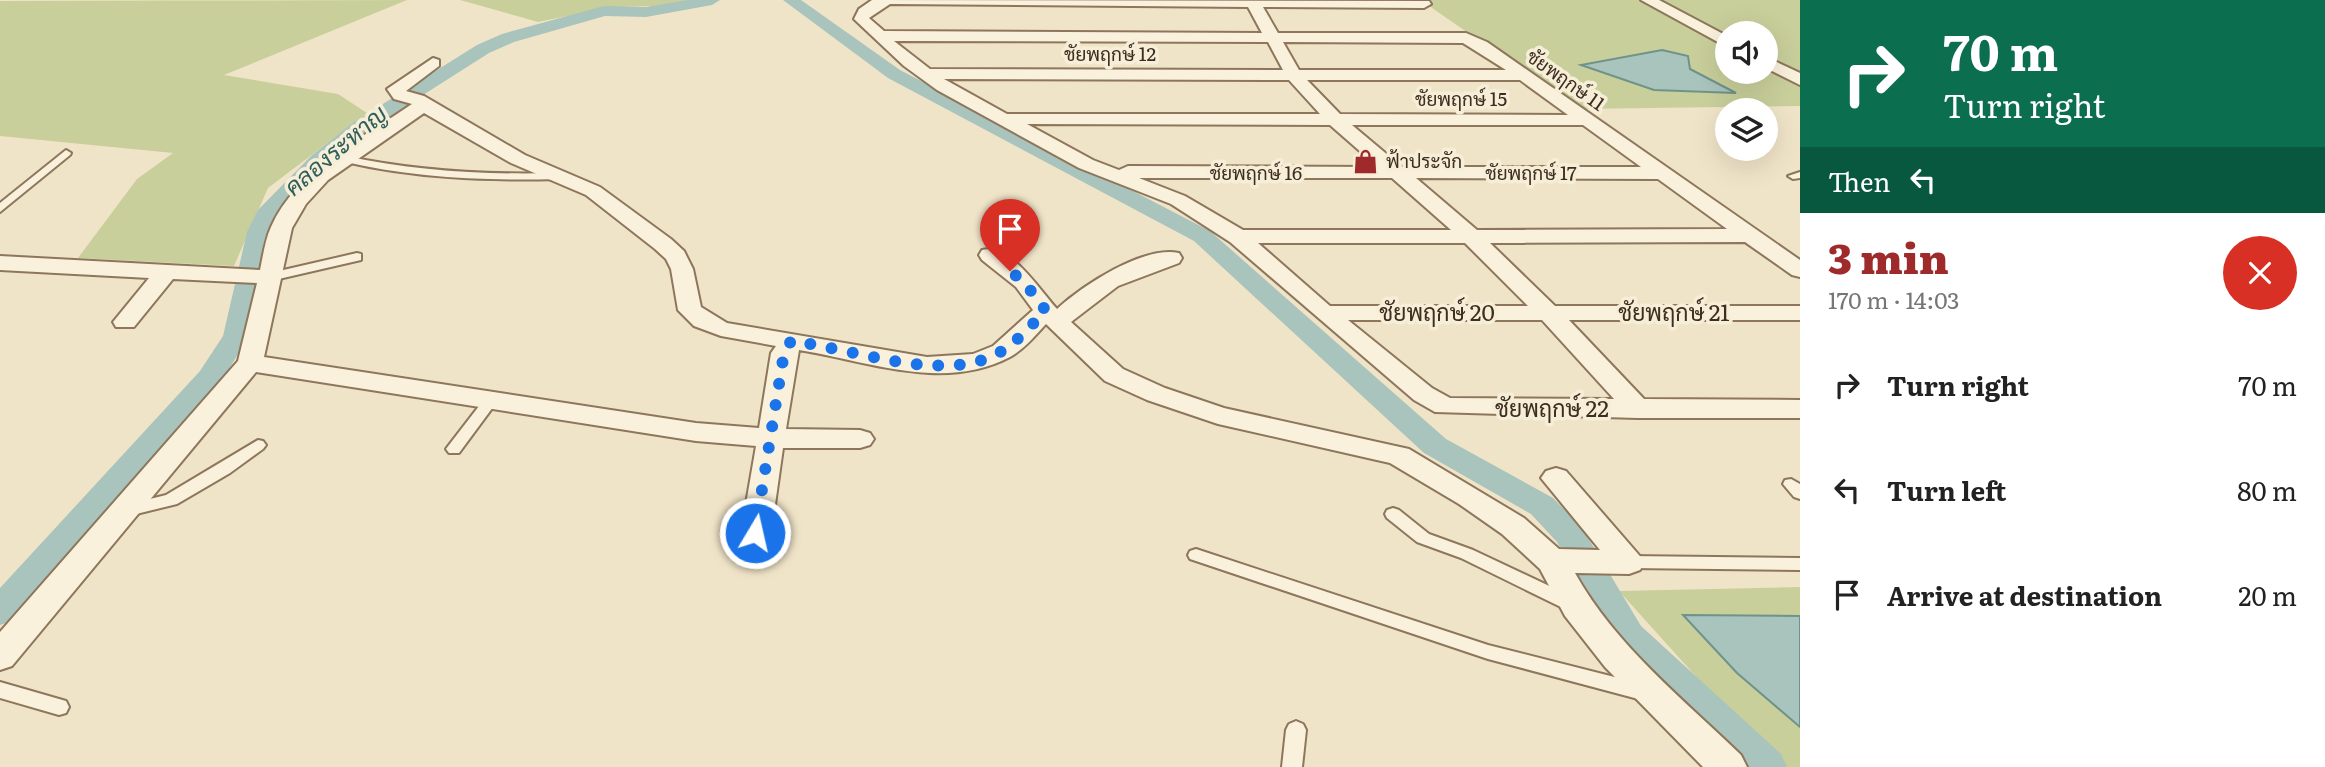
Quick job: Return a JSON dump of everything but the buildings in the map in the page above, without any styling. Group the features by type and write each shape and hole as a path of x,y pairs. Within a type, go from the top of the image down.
{"street":[{"path":"1271,37 878,36 860,16 883,0 1424,4"},
{"path":"1648,0 1715,36"},
{"path":"1251,2 1294,75 1335,120 1400,173 1470,236 1549,313 1638,409"},
{"name":"ชัยพฤกษ์ 22","path":"878,36 926,74 1002,119 1078,160 1178,200 1238,237 1324,313 1423,394 1445,406 1800,409"},
{"name":"ชัยพฤกษ์ 11","path":"1271,37 1466,38 1475,41 1800,270"},
{"path":"433,63 396,89 518,159 593,191 676,256 690,310 703,321 721,329 910,363 952,365 981,361 1003,350 1103,282 1136,267 1171,258"},
{"path":"1778,68 1800,80"},
{"name":"ชัยพฤกษ์ 12","path":"926,74 1523,75"},
{"path":"0,656 250,363 265,277 281,228 297,201 321,176 414,100"},
{"name":"ชัยพฤกษ์ 15","path":"1002,119 1587,120"},
{"name":"ชัยพฤกษ์ 16","path":"1111,172 1400,173"},
{"name":"ชัยพฤกษ์ 17","path":"1400,173 1661,173"},
{"path":"1238,237 1751,235"},
{"path":"990,255 1024,282 1052,316 1114,375 1156,394 1218,415 1399,456 1470,497 1513,526 1552,561 1577,607 1617,657 1728,767"},
{"path":"0,263 265,277"},
{"path":"125,322 167,271"},
{"name":"ชัยพฤกษ์ 20","path":"1324,313 1549,313"},
{"name":"ชัยพฤกษ์ 21","path":"1549,313 1800,313"},
{"path":"755,533 784,353 791,341"},
{"path":"250,363 696,432 770,438 860,439"},
{"path":"1556,478 1629,562"},
{"path":"1552,561 1629,562"}],"lane":[{"path":"0,209 66,153"},
{"path":"345,159 441,177 558,176"},
{"path":"265,277 331,266 356,257"},
{"path":"454,449 491,400"},
{"path":"123,511 171,500 215,475 258,445"},
{"path":"1393,514 1423,538 1467,554 1577,607"},
{"path":"1196,555 1488,652 1654,695"},
{"path":"1629,562 1800,564"},
{"path":"0,690 59,707"},
{"path":"1292,767 1296,730"}],"green space":[{"path":"407,0 224,75 338,94 367,113 268,188 234,266 78,258 137,179 173,153 0,136 0,1"},
{"path":"460,0 689,0 655,6 613,7 538,22"},
{"path":"1264,0 1800,0 1800,106 1778,106 1778,98 1715,98 1715,107 1578,109 1422,1"},
{"path":"1800,587 1800,616 1685,615 1737,673 1800,727 1800,767 1787,767 1700,681 1619,591"}],"water":[{"path":"1662,50 1688,56 1690,69 1736,93 1654,90 1581,65"},
{"path":"1683,615 1800,616 1800,727 1737,673"}],"waterway":[{"name":"คลองระหาญ","path":"0,611 211,376 236,336 258,232 269,210 318,160 361,126 483,49 508,38 604,11 646,12 712,0"},
{"path":"791,0 894,74 1202,236 1435,446 1542,506 1569,534 1628,636 1767,767"}],"place":[{"name":"ฟ้าประจัก","path":"1366,161"}],"route":[{"path":"755,533 784,353 791,341 910,363 952,365 981,361 1003,350 1046,311 1024,282 1010,271"}]}
